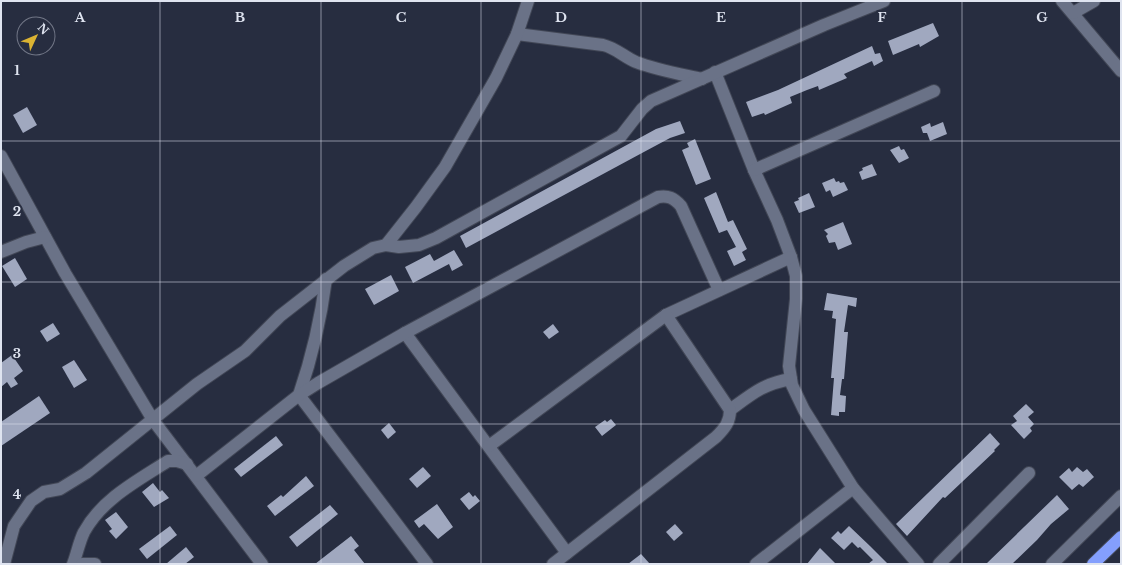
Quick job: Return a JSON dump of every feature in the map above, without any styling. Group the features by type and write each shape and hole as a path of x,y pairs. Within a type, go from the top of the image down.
{"highway":[{"path":"1093,564 1121,538"}],"street":[{"path":"386,245 445,167 496,78 517,34 528,1"},
{"path":"4,564 7,536 31,501 44,492 60,489 86,473 197,384 245,351 280,316 344,266 373,248 386,245 400,247 419,245 436,238 621,136 642,109 651,101 824,25 884,1"},
{"path":"1062,1 1121,71"},
{"path":"1073,13 1094,1"},
{"path":"517,34 603,44 610,46 629,59 641,64 702,79"},
{"path":"715,72 754,170 777,220 791,257 796,276 796,299 789,366 792,385 804,410 853,488 918,564"},
{"path":"754,170 934,91"},
{"path":"1,156 45,237 153,420 262,564"},
{"path":"196,476 299,395 405,333 658,196 675,199 681,206 720,290"},
{"path":"1,252 26,242 45,237"},
{"path":"489,446 666,315 791,257"},
{"path":"299,395 310,363 326,279"},
{"path":"553,564 716,437 725,428 730,418 730,410 666,315"},
{"path":"405,333 567,552"},
{"path":"730,410 758,389 773,382 792,379"},
{"path":"299,395 427,564"},
{"path":"73,564 84,533 93,518 119,492 168,461 177,461 187,464"},
{"path":"939,564 1028,473"},
{"path":"756,564 853,488"},
{"path":"1052,564 1121,496"},
{"path":"82,564 95,564"}],"building":[{"path":"933,23 939,36 920,47 919,44 893,55 888,41"},
{"path":"872,46 875,54 880,53 883,61 874,66 872,61 844,74 847,78 819,90 818,86 807,90 790,97 792,103 765,115 764,113 752,117 746,102 778,90"},
{"path":"27,107 37,125 23,133 13,115"},
{"path":"680,121 685,133 670,138 466,248 460,236 656,129"},
{"path":"943,122 947,134 930,141 927,133 923,133 921,127 930,123 931,127"},
{"path":"695,139 711,179 696,185 682,150 689,147 687,143"},
{"path":"899,146 901,150 904,149 909,158 899,163 890,150"},
{"path":"872,164 877,175 862,180 859,172 863,170 862,168"},
{"path":"834,178 836,182 844,182 848,190 833,197 830,190 826,192 822,183"},
{"path":"716,192 728,222 733,220 747,249 742,252 746,260 734,266 727,251 736,247 727,230 719,233 704,198"},
{"path":"809,193 815,207 799,213 794,202 799,200 798,198"},
{"path":"843,222 852,244 838,250 835,242 829,243 826,236 828,234 824,230"},
{"path":"454,250 463,265 452,271 449,264 413,283 405,267 430,254 434,261"},
{"path":"15,258 27,279 15,287 2,266"},
{"path":"391,275 399,291 374,305 365,289"},
{"path":"827,293 857,298 856,307 848,305 844,332 848,332 844,379 842,379 840,395 846,396 845,412 839,412 839,416 831,415 834,378 831,378 836,319 832,318 833,311 824,310"},
{"path":"53,323 60,334 47,342 40,331"},
{"path":"553,324 559,332 549,339 543,332"},
{"path":"12,355 23,371 14,378 18,384 11,388 7,382 1,387 1,363"},
{"path":"74,360 87,380 74,388 62,367"},
{"path":"39,396 50,413 1,446 1,422"},
{"path":"1026,404 1034,412 1028,417 1034,424 1030,428 1032,431 1024,439 1011,425 1017,421 1013,416"},
{"path":"611,419 616,425 602,436 595,427 605,420 607,422"},
{"path":"389,423 396,432 388,439 381,430"},
{"path":"990,433 1000,444 994,450 995,451 945,498 943,497 907,536 896,524"},
{"path":"276,436 283,445 241,477 234,469"},
{"path":"423,467 431,476 417,488 409,479"},
{"path":"1077,467 1083,472 1087,469 1094,477 1083,487 1079,484 1072,490 1059,477 1069,468 1072,472"},
{"path":"306,476 314,486 275,516 267,506 281,495 283,497"},
{"path":"153,483 160,492 162,490 169,498 154,507 142,492"},
{"path":"469,492 473,497 475,495 480,501 469,510 460,499"},
{"path":"1057,495 1069,509 1051,524 1012,564 986,564"},
{"path":"437,504 453,527 438,539 424,524 419,528 414,521"},
{"path":"330,505 338,514 297,547 289,537"},
{"path":"116,512 128,527 116,539 109,531 112,529 105,520"},
{"path":"675,524 683,533 674,541 666,532"},
{"path":"170,526 177,535 147,559 139,549"},
{"path":"849,526 888,564 868,564 873,560 860,547 858,548 852,542 844,550 831,538 838,531 841,534"},
{"path":"351,536 359,546 354,550 365,564 315,564"},
{"path":"186,547 194,557 185,564 166,564"},
{"path":"820,548 836,564 807,564"},
{"path":"641,554 650,564 628,564"}]}
